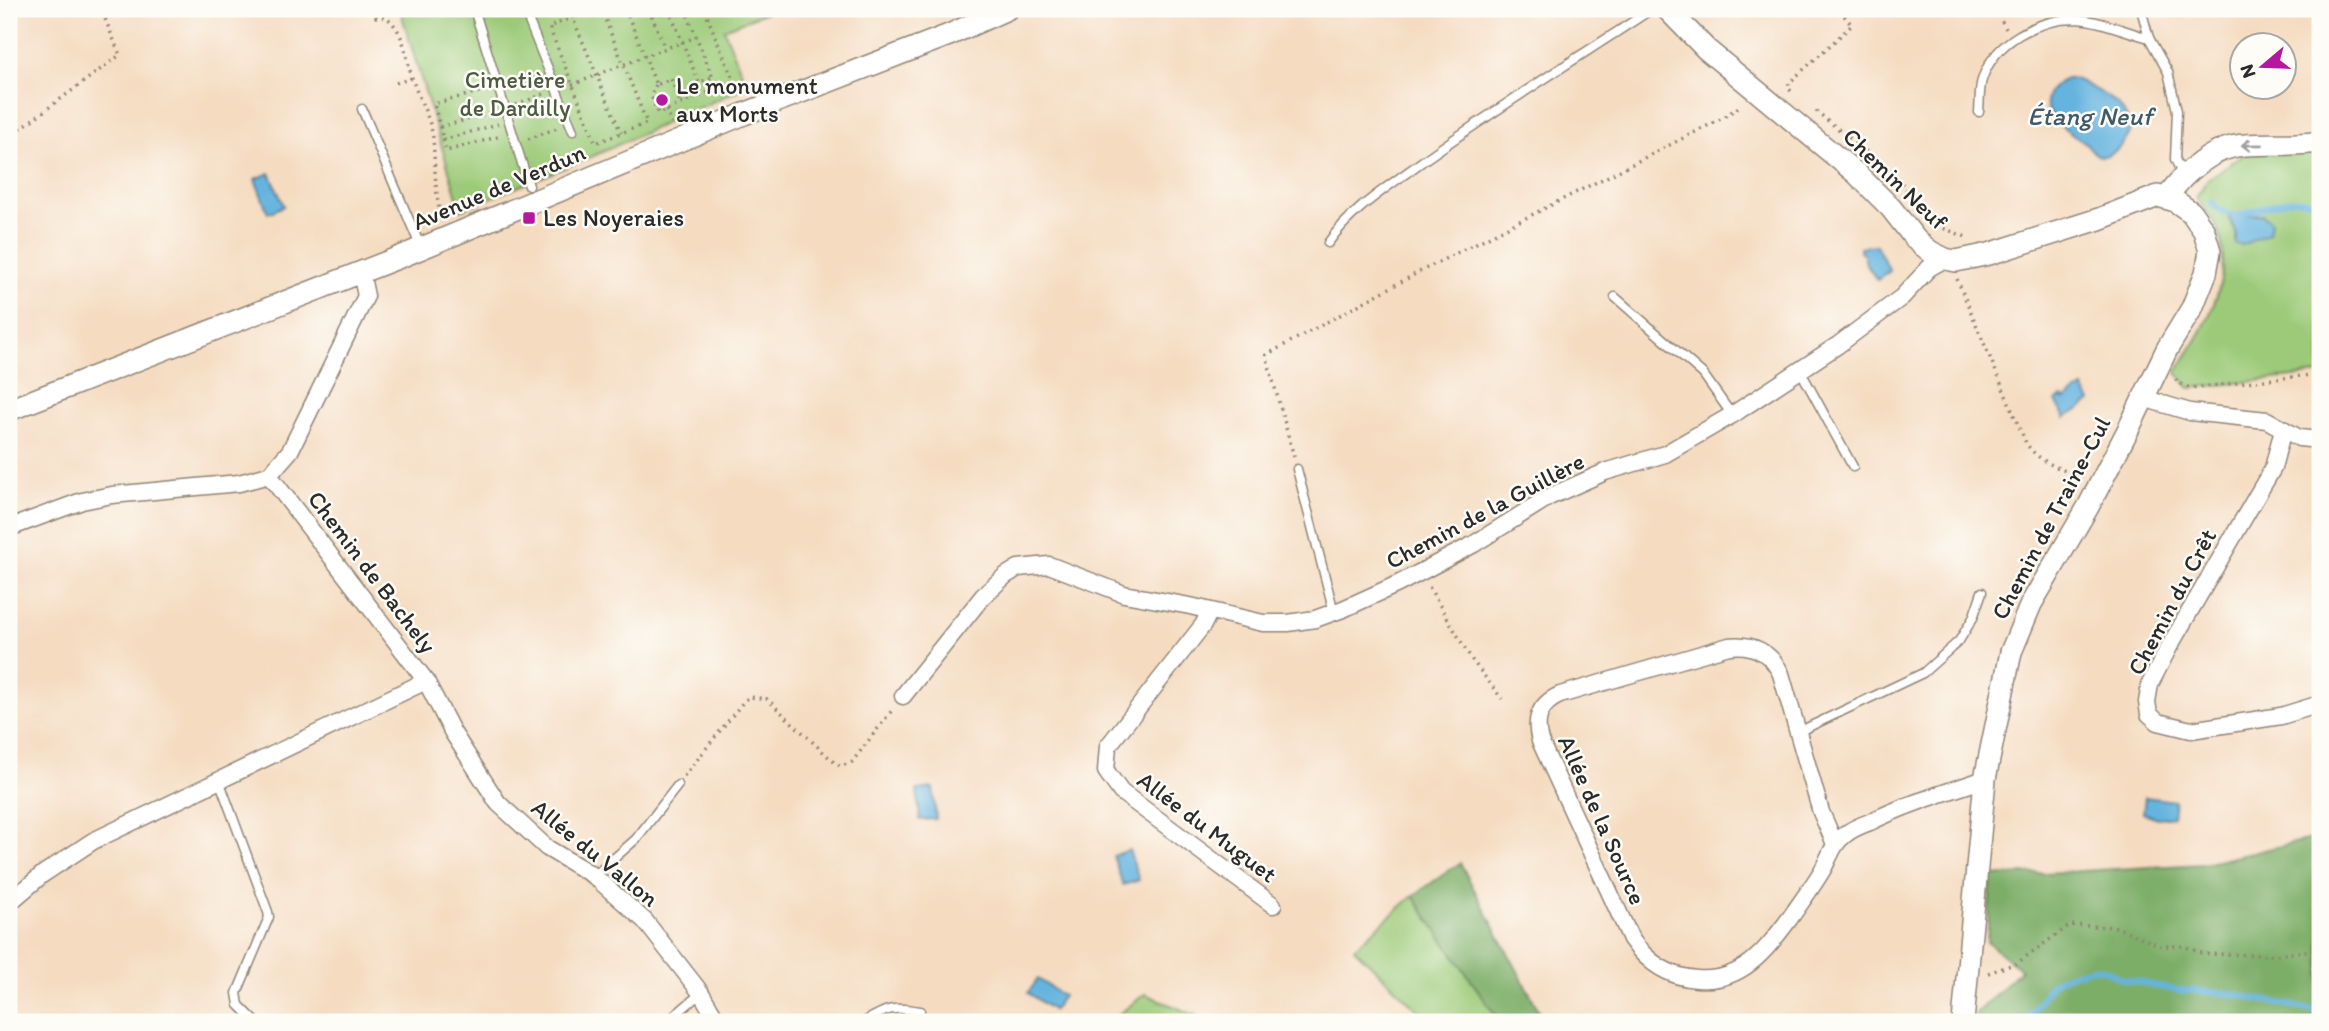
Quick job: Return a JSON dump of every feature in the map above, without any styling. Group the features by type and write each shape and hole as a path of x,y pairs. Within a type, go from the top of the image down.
{"street":[{"name":"Avenue de Verdun","path":"9,410 421,248 754,110 949,36 1007,9"},
{"name":"Chemin Neuf","path":"1667,9 1706,49 1857,174 1891,208 1916,240 1931,253 1945,259 1956,261 1989,254 2099,219 2147,199 2158,196 2166,198"},
{"path":"2166,198 2174,186 2205,159 2241,145 2299,145 2320,142"},
{"name":"Chemin de Traine-Cul","path":"1963,1022 1985,779 2002,689 2019,627 2099,485 2201,289 2210,251 2204,231 2191,212 2166,198"},
{"name":"Chemin de la Guillère","path":"903,696 983,596 1018,568 1049,565 1124,594 1263,623 1315,619 1334,612 1474,544 1549,497 1605,472 1665,454 1732,415 1800,370 1902,297 1929,268 1945,259"},
{"path":"9,528 82,501 112,495 239,482 269,475 290,451 366,296 361,272"},
{"path":"2143,398 2190,412 2267,420 2300,438 2320,440"},
{"name":"Chemin du Crêt","path":"2283,429 2273,468 2169,647 2150,684 2147,702 2149,714 2158,722 2191,730 2281,716 2320,704"},
{"name":"Chemin de Bachely","path":"9,903 43,874 93,841 426,681 269,475"},
{"name":"Allée du Muguet","path":"1210,611 1203,625 1108,746 1106,771 1121,792 1273,905"},
{"name":"Allée de la Source","path":"1835,844 1821,812 1781,674 1776,664 1762,651 1742,645 1729,646 1552,698 1540,711 1537,729 1540,741 1631,939 1648,959 1677,976 1717,978 1739,971 1755,961 1769,947 1806,896 1835,844 1847,833 1883,815 1985,779"},
{"name":"Allée du Vallon","path":"426,681 453,733 498,803 547,848 594,876 645,921 701,993 718,1022"}],"lane":[{"path":"474,9 529,187"},
{"path":"524,9 572,127"},
{"path":"1328,243 1354,212 1446,144 1504,103 1653,9"},
{"path":"2141,9 2149,38 2168,72 2178,111 2175,159 2184,177"},
{"path":"1979,112 1982,80 1995,54 2012,40 2045,22 2076,19 2091,21 2149,38"},
{"path":"362,109 421,248"},
{"path":"1615,297 1703,374 1732,415"},
{"path":"1800,370 1853,467"},
{"path":"1297,469 1334,612"},
{"path":"1798,732 1923,673 1959,641 1973,618 1982,592"},
{"path":"219,780 269,917 237,993 239,1005 256,1022"},
{"path":"594,876 636,839 678,785"},
{"path":"667,1022 701,993"},
{"path":"864,1022 879,1013 898,1007 920,1011"}],"path":[{"path":"9,137 120,55 101,9"},
{"path":"375,9 376,17 383,16 396,26 433,136 436,199 442,225"},
{"path":"569,9 621,134"},
{"path":"593,9 549,27 596,143 647,123 601,9"},
{"path":"625,9 656,85"},
{"path":"649,9 665,48"},
{"path":"669,9 699,83 712,77"},
{"path":"685,9 717,88"},
{"path":"681,104 671,79 656,85 651,95 658,114 734,81 705,9"},
{"path":"1793,92 1788,88 1789,83 1852,25 1838,9"},
{"path":"1995,9 2012,40"},
{"path":"572,85 696,37"},
{"path":"513,133 446,151 434,104 498,86 548,68"},
{"path":"396,83 412,78"},
{"path":"440,127 505,108 556,89"},
{"path":"1297,469 1266,355 1422,271 1718,120 1758,93"},
{"path":"1813,108 1894,174 1935,225 1966,237 1978,234"},
{"path":"666,110 672,125"},
{"path":"443,139 509,121"},
{"path":"516,143 572,127"},
{"path":"1945,259 1956,276 2031,451 2045,461 2099,485"},
{"path":"2175,376 2178,383 2190,388 2320,374"},
{"path":"1417,573 1433,591 1472,660 1502,699"},
{"path":"678,785 744,701 750,697 766,699 841,766 852,762 903,696"},
{"path":"1966,980 2017,963 2070,925 2116,927 2161,946 2183,946 2204,954 2276,955 2320,949"}],"green space":[{"name":"Cimetière de Dardilly","path":"400,9 774,9 724,29 747,86 591,157 461,210"},
{"path":"2320,145 2320,374 2190,388 2176,373 2205,323 2219,287 2223,268 2218,230 2196,198 2208,179 2245,154"},
{"path":"2320,837 2320,1022 2233,1022 2079,1014 2071,1022 1975,1022 1976,1013 2021,970 1987,942 1991,876 2204,864"},
{"path":"1460,863 1545,1022 1500,1022 1413,896"},
{"path":"1413,896 1500,1022 1430,1022 1354,948"},
{"path":"1145,994 1210,1022 1109,1022"},
{"path":"2079,1014 2233,1022 2071,1022"}],"water":[{"name":"Étang Neuf","path":"2066,79 2075,79 2087,85 2122,109 2130,133 2114,152 2105,156 2095,154 2050,113 2048,95"},
{"path":"270,173 284,206 268,213 255,179"},
{"path":"2262,214 2271,222 2269,233 2242,245 2236,244 2236,233 2229,217"},
{"path":"1876,245 1890,271 1877,280 1860,251 1860,247"},
{"path":"2083,388 2091,402 2065,418 2056,401 2062,397 2064,400"},
{"path":"933,788 936,819 920,820 917,790"},
{"path":"2145,797 2175,801 2173,816 2158,818 2143,813"},
{"path":"1129,850 1139,880 1123,885 1113,856"},
{"path":"1038,979 1063,996 1053,1010 1028,993"}],"waterway":[{"path":"2211,202 2232,215 2289,200 2320,204"},
{"path":"2026,1022 2050,986 2058,979 2090,968 2103,969 2122,979 2176,990 2226,993 2320,1011"}],"place":[{"name":"Le monument aux Morts","path":"662,100"},
{"name":"Les Noyeraies","path":"529,218"}]}
